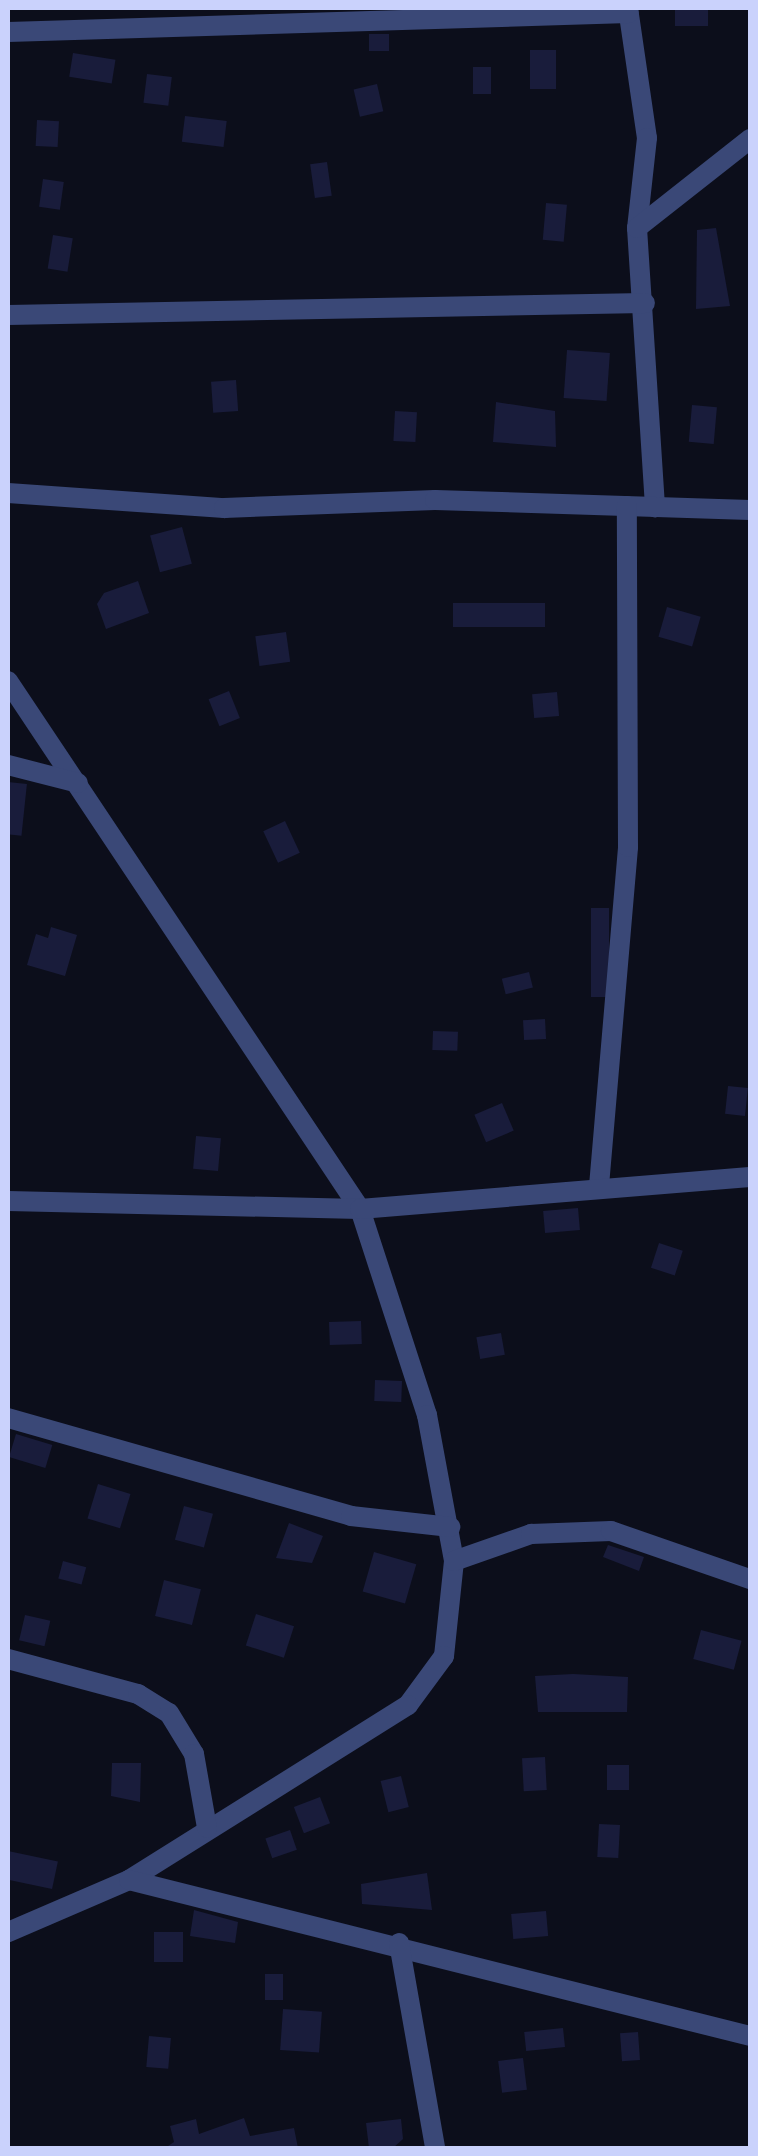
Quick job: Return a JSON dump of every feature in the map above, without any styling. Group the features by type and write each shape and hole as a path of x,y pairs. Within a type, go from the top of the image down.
{"street":[{"path":"8,32 628,10 647,138 637,228 655,507"},
{"path":"637,228 750,139"},
{"path":"8,316 644,303"},
{"path":"8,493 224,508 435,500 750,510"},
{"path":"599,1186 628,847 627,506"},
{"path":"8,681 360,1210 427,1415 454,1561 453,1618 428,1684 361,1740 207,1828 129,1880 8,1932"},
{"path":"8,766 78,783"},
{"path":"8,1202 360,1210 599,1186 750,1177"},
{"path":"8,1418 350,1516 450,1528"},
{"path":"454,1561 531,1534 611,1532 750,1579"},
{"path":"8,1659 138,1694 169,1713 194,1754 207,1828"},
{"path":"129,1880 399,1943 750,2036"},
{"path":"399,1943 435,2148"}],"building":[{"path":"675,8 708,8 708,26 675,26"},
{"path":"369,34 389,34 389,51 369,51"},
{"path":"530,50 556,50 556,89 530,89"},
{"path":"73,53 115,60 112,83 69,77"},
{"path":"473,67 491,67 491,94 473,94"},
{"path":"147,74 172,77 168,106 143,103"},
{"path":"377,84 383,111 360,117 354,89"},
{"path":"185,116 227,121 224,147 182,142"},
{"path":"37,120 59,121 58,147 36,146"},
{"path":"327,162 332,196 315,198 310,164"},
{"path":"43,179 64,182 60,210 39,207"},
{"path":"546,203 567,205 564,242 543,240"},
{"path":"716,228 730,306 696,309 697,230"},
{"path":"53,235 73,238 67,272 48,269"},
{"path":"567,350 610,353 607,401 564,398"},
{"path":"236,380 238,411 213,413 211,382"},
{"path":"496,402 555,411 556,447 493,442"},
{"path":"692,405 717,407 714,444 689,442"},
{"path":"395,411 417,412 415,442 393,441"},
{"path":"182,527 192,564 160,572 150,536"},
{"path":"138,581 149,613 106,629 97,604 104,593"},
{"path":"453,603 545,603 545,627 453,627"},
{"path":"667,607 701,617 692,646 658,637"},
{"path":"286,632 290,662 259,666 255,636"},
{"path":"229,691 240,718 219,726 209,699"},
{"path":"557,692 559,716 534,718 532,694"},
{"path":"8,782 27,784 21,836 8,834"},
{"path":"285,821 300,853 278,863 263,831"},
{"path":"591,908 609,908 609,997 591,997"},
{"path":"51,927 77,935 65,976 27,965 36,934 48,938"},
{"path":"529,972 533,988 506,994 502,979"},
{"path":"545,1019 546,1039 524,1040 523,1020"},
{"path":"433,1031 458,1032 457,1051 432,1050"},
{"path":"728,1086 748,1088 745,1116 725,1114"},
{"path":"502,1103 514,1131 486,1142 474,1115"},
{"path":"196,1136 221,1138 218,1171 193,1169"},
{"path":"578,1208 580,1230 545,1233 543,1211"},
{"path":"659,1243 683,1251 675,1275 651,1268"},
{"path":"361,1321 362,1344 330,1345 329,1322"},
{"path":"501,1333 505,1355 480,1359 476,1337"},
{"path":"375,1380 402,1381 401,1402 374,1401"},
{"path":"16,1434 52,1445 45,1468 9,1457"},
{"path":"98,1484 131,1494 120,1528 87,1518"},
{"path":"184,1506 213,1514 204,1548 175,1540"},
{"path":"289,1523 323,1536 312,1563 276,1558"},
{"path":"608,1545 644,1557 639,1571 603,1557"},
{"path":"374,1552 416,1564 405,1604 363,1591"},
{"path":"63,1561 86,1567 82,1585 58,1578"},
{"path":"164,1580 201,1589 192,1625 155,1616"},
{"path":"256,1614 294,1626 284,1658 246,1645"},
{"path":"25,1615 50,1621 44,1646 19,1640"},
{"path":"701,1630 742,1641 734,1670 693,1659"},
{"path":"535,1676 628,1677 627,1712 538,1712"},
{"path":"545,1757 547,1790 524,1791 522,1758"},
{"path":"112,1763 141,1763 140,1802 111,1796"},
{"path":"607,1765 629,1765 629,1790 607,1790"},
{"path":"401,1776 409,1807 388,1812 381,1781"},
{"path":"320,1797 330,1823 304,1833 294,1807"},
{"path":"599,1824 620,1825 618,1858 597,1857"},
{"path":"290,1830 297,1850 272,1858 265,1838"},
{"path":"8,1851 58,1862 52,1889 8,1880"},
{"path":"427,1873 432,1910 362,1904 361,1884"},
{"path":"194,1910 238,1922 235,1943 190,1936"},
{"path":"546,1911 548,1936 513,1939 511,1914"},
{"path":"154,1932 183,1932 183,1962 154,1962"},
{"path":"265,1974 283,1974 283,2000 265,2000"},
{"path":"283,2009 322,2012 319,2053 280,2050"},
{"path":"563,2028 565,2047 526,2051 524,2032"},
{"path":"638,2032 640,2060 622,2061 620,2033"},
{"path":"149,2036 171,2038 168,2069 146,2067"},
{"path":"523,2058 527,2090 502,2093 498,2061"},
{"path":"244,2118 250,2136 294,2128 298,2148 165,2148 174,2142 170,2126 196,2119 199,2134"},
{"path":"401,2119 403,2139 393,2148 369,2148 366,2123"}]}
